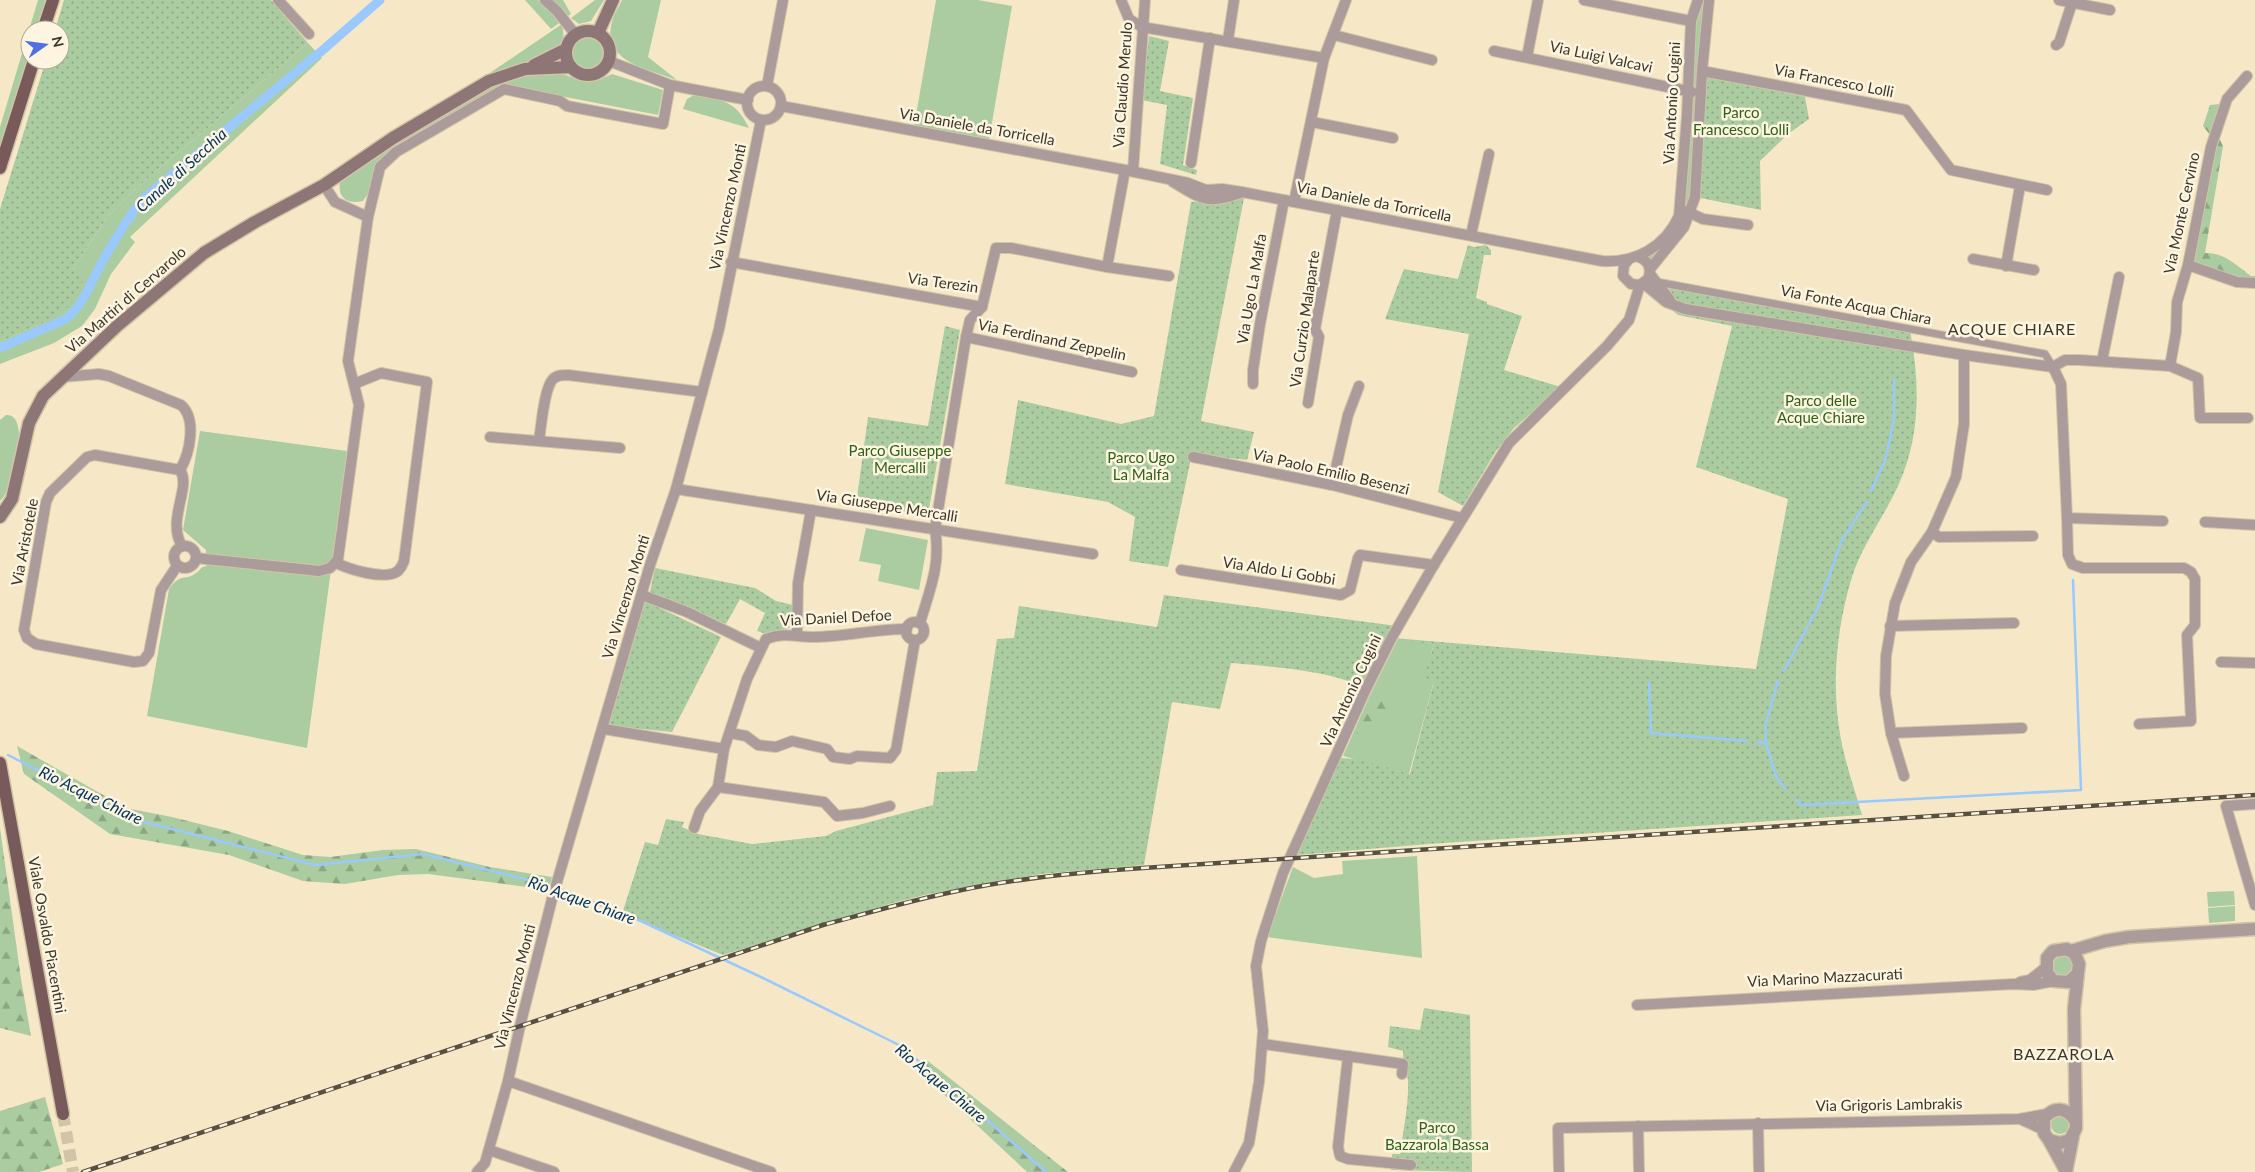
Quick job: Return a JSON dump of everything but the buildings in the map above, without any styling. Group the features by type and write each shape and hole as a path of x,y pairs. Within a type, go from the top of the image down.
{"main road":[{"path":"46,20 53,0"},
{"path":"598,33 613,0"},
{"path":"571,67 566,58 566,49 575,34 586,30 598,33 608,42 609,61"},
{"name":"Via Martiri di Cervarolo","path":"0,517 10,504 29,423 43,396 117,326 204,253 255,222 324,185 458,98 489,81 525,70 566,49"},
{"name":"Via Martiri di Cervarolo","path":"525,70 571,67 582,74 595,74 609,61"},
{"path":"0,168 31,70"},
{"name":"Via Martiri di Cervarolo","path":"0,506 13,492"},
{"name":"Viale Osvaldo Piacentini","path":"0,763 63,1114"}],"street":[{"path":"278,0 309,34"},
{"path":"545,0 557,11 575,34"},
{"path":"767,86 783,0"},
{"path":"1121,0 1129,20 1142,26 1324,58"},
{"name":"Via Claudio Merulo","path":"1129,170 1145,0"},
{"path":"1228,40 1234,0"},
{"name":"Via Ugo La Malfa","path":"1252,384 1252,370 1259,334 1289,201 1312,122 1324,58 1346,0"},
{"path":"1527,57 1538,0"},
{"path":"1584,0 1691,21"},
{"name":"Via Antonio Cugini","path":"1625,277 1624,265 1662,241 1673,228 1680,209 1691,21 1698,0"},
{"name":"Via Antonio Cugini","path":"1234,1172 1249,1143 1263,1044 1256,966 1260,941 1288,861 1366,689 1392,637 1462,518 1509,443 1607,346 1629,320 1632,307 1642,284 1652,275 1684,227 1695,197 1700,94 1709,0"},
{"path":"2059,0 2073,1 2110,10"},
{"path":"2056,45 2059,43 2073,1"},
{"path":"1334,35 1432,60"},
{"path":"1191,163 1210,38"},
{"name":"Via Luigi Valcavi","path":"1494,51 1700,94"},
{"path":"609,61 670,85 748,100"},
{"name":"Via Francesco Lolli","path":"1702,71 1906,110 1951,170 2020,186 2047,190"},
{"name":"Via Monte Cervino","path":"2170,366 2176,332 2177,302 2188,265 2216,132 2227,99 2247,76"},
{"path":"196,558 319,571 330,568 336,563 340,553 359,405 348,361 368,217 380,167 386,160 396,152 504,89 560,101 567,106 663,124 670,85"},
{"path":"767,86 780,95 781,106 772,118 761,120 756,118 749,110 748,100 749,95 756,88 767,86"},
{"name":"Via Daniele da Torricella","path":"781,106 1129,170 1167,179 1196,197 1208,200 1228,197 1242,192 1602,261 1634,258"},
{"name":"Via Vincenzo Monti","path":"477,1172 485,1162 489,1150 508,1081 552,899 604,729 642,595 676,489 719,330 761,120"},
{"path":"1312,122 1393,138"},
{"path":"1471,235 1489,154"},
{"path":"1107,267 1129,170"},
{"path":"324,185 335,202 368,217"},
{"path":"2006,266 2020,186"},
{"path":"1680,209 1704,219 1748,226"},
{"name":"Via Curzio Malaparte","path":"1308,403 1319,337 1315,329 1337,210"},
{"name":"Via Terezin","path":"732,262 982,307 996,248 1010,248 1107,267 1169,276"},
{"path":"1634,258 1647,261 1652,275 1673,305"},
{"path":"1973,259 2034,270"},
{"name":"Via Daniele da Torricella","path":"1602,261 1625,277"},
{"path":"2188,265 2237,282 2255,283"},
{"name":"Via Fonte Acqua Chiara","path":"1652,275 2045,354 2054,367"},
{"path":"1625,277 1642,284 1673,305 1685,309 1964,355 2054,367 2065,360 2170,366 2198,378 2200,418 2248,418"},
{"path":"1625,277 1632,307"},
{"path":"2102,361 2119,277"},
{"name":"Via Ferdinand Zeppelin","path":"935,529 966,337 970,320 982,307"},
{"name":"Via Ferdinand Zeppelin","path":"966,337 1132,372"},
{"path":"1904,776 1891,733 1885,694 1886,656 1890,626 1895,602 1911,562 1932,532 1956,477 1964,424 1964,355"},
{"path":"2054,367 2061,384 2068,555 2072,564 2084,568 2184,568 2191,572 2195,579 2195,625 2187,635 2191,721 2139,724"},
{"path":"336,563 358,572 388,574 398,571 404,561 427,382 381,373 354,384"},
{"name":"Via Aristotele","path":"61,377 92,374 108,376 181,405 187,413 190,427 186,458 180,470 183,477 175,527 182,546 174,553 174,560 177,566 161,590 149,653 143,661 134,662 36,644 27,638 24,630 46,502 50,493 91,456 180,470"},
{"path":"539,441 548,388 552,379 560,376 568,374 702,392"},
{"path":"1332,485 1348,414 1359,386"},
{"path":"490,437 620,448"},
{"name":"Via Paolo Emilio Besenzi","path":"1193,457 1332,485 1462,518"},
{"name":"Via Giuseppe Mercalli","path":"676,489 1093,554"},
{"path":"797,635 798,583 811,510"},
{"path":"2067,518 2163,521"},
{"path":"2205,522 2255,525"},
{"path":"730,733 746,736 758,745 776,747 792,741 827,749 833,758 850,759 857,756 890,758 896,750 915,640 923,635 924,631 920,623 932,587 938,551 935,529"},
{"path":"1932,532 1940,537 2033,536"},
{"path":"177,566 187,568 193,564 196,558 192,548 182,546"},
{"name":"Via Aldo Li Gobbi","path":"1180,570 1341,595 1346,594 1350,590 1360,555 1434,565"},
{"path":"642,595 687,612 761,648 747,679 724,749 718,787 700,811 694,828"},
{"name":"Via Daniel Defoe","path":"761,648 766,639 778,635 812,637 884,629 907,629 913,622 920,623"},
{"path":"1890,626 2014,623"},
{"name":"Via Daniel Defoe","path":"907,629 910,638 915,640"},
{"path":"2221,662 2255,663"},
{"path":"1891,733 2022,728"},
{"path":"604,729 724,749"},
{"path":"718,787 824,802 837,816 863,813 890,806"},
{"path":"2255,804 2226,806 2255,905"},
{"name":"Via Marino Mazzacurati","path":"2014,984 2030,980 2045,968 2047,958 2053,951 2062,948 2071,951 2105,941 2129,937 2255,929"},
{"name":"Via Marino Mazzacurati","path":"1637,1005 2069,982 2078,969 2105,941"},
{"path":"2066,1172 2076,1128 2077,1102 2074,1084 2074,1009 2078,959 2071,951"},
{"path":"2045,968 2050,978 2066,993 2074,1009"},
{"path":"1263,1044 1403,1064 1402,1074"},
{"path":"1348,1056 1338,1147 1340,1156 1348,1159 1411,1165"},
{"path":"508,1081 771,1172"},
{"path":"2062,1110 2069,1099 2074,1084"},
{"path":"2066,1172 2042,1124 2047,1114 2051,1111 2062,1110 2072,1115 2075,1120"},
{"name":"Via Grigoris Lambrakis","path":"1559,1172 1558,1128 2019,1119 2047,1114"},
{"name":"Via Grigoris Lambrakis","path":"2019,1119 2046,1135"},
{"path":"1758,1123 1759,1172"},
{"path":"1638,1126 1639,1172"},
{"path":"2046,1135 2060,1143 2073,1136"},
{"path":"489,1150 554,1172"}],"green space":[{"path":"38,0 47,0 40,20 32,20"},
{"path":"64,0 271,0 308,43 135,189 108,216 72,270 84,279 70,306 40,324 0,342 0,209 43,70 70,70 70,20 58,20"},
{"path":"525,0 563,0 571,14 551,29"},
{"path":"595,0 604,0 591,21 579,24 571,18"},
{"path":"622,0 661,0 648,57 677,80 630,62 613,47 610,36 612,22"},
{"path":"936,0 978,0 1012,6 989,140 914,127"},
{"path":"1698,0 1709,0 1695,197 1650,269 1643,259 1673,229"},
{"path":"562,24 563,39 550,54 540,60 484,77"},
{"path":"1149,36 1169,41 1160,91 1193,98 1183,165 1197,170 1196,175 1160,164 1167,105 1141,100"},
{"path":"588,37 594,38 599,42 603,47 603,59 599,64 594,68 588,69 582,68 577,64 573,59 572,53 573,47 577,42 582,38"},
{"path":"308,43 322,58 130,237 135,242 111,274 95,309 82,326 54,343 0,364 0,342 40,324 72,270 108,216 135,189"},
{"path":"20,60 20,70 24,70 0,148 0,127"},
{"name":"Parco Francesco Lolli","path":"1702,71 1804,91 1809,119 1788,134 1760,161 1761,210 1695,197"},
{"path":"548,73 565,75 583,81 599,80 612,74 663,90 658,115 509,86 496,89 379,160 370,191 363,201 348,201 342,196 340,182 390,148 481,92 514,78"},
{"path":"694,95 720,100 733,106 739,111 749,128 683,109 687,99"},
{"path":"2220,104 2216,132 2223,146 2205,253 2212,253 2229,260 2251,276 2255,276 2255,283 2188,265 2214,140 2203,126 2210,105"},
{"name":"Parco Ugo La Malfa","path":"1244,198 1201,421 1254,432 1247,460 1192,454 1168,567 1129,561 1135,517 1108,502 1005,484 1018,400 1121,424 1154,416 1191,202"},
{"path":"1468,245 1474,247 1486,245 1491,250 1491,255 1484,255 1476,298 1487,302 1487,304 1522,316 1504,370 1561,387 1514,428 1496,451 1463,506 1438,492 1469,334 1385,319 1404,269 1458,279"},
{"name":"Parco delle Acque Chiare","path":"1648,279 1910,330 1917,389 1915,429 1911,448 1898,486 1856,565 1846,598 1838,642 1836,687 1840,731 1846,761 1862,815 1429,844 1297,855 1340,758 1358,759 1410,774 1434,681 1424,677 1434,644 1394,638 1756,669 1788,499 1696,467 1732,326 1678,315 1651,294"},
{"name":"Parco Giuseppe Mercalli","path":"945,326 960,330 928,515 856,505 868,417 928,426"},
{"path":"6,415 14,418 18,426 18,453 10,483 0,501 0,420"},
{"path":"200,431 347,451 307,748 147,716 169,589 180,578 192,576 206,566 206,550 183,530"},
{"path":"866,528 928,540 919,590 878,581 881,565 859,561"},
{"path":"655,568 755,588 776,601 793,605 791,627 769,635 757,631 765,613 740,599 726,624 650,592"},
{"path":"1164,595 1397,626 1366,689 1338,678 1320,674 1231,663 1220,709 1172,702 1144,865 1041,874 929,894 893,903 723,955 622,914 645,842 658,845 666,819 684,822 682,827 698,834 752,844 826,836 836,831 933,805 937,772 977,771 997,639 1014,638 1019,606 1157,627"},
{"path":"647,602 721,637 672,732 611,726 609,722 643,604"},
{"path":"1398,639 1434,644 1431,653 1434,681 1409,774 1343,756"},
{"path":"1380,696 1396,708 1389,725 1380,721 1354,740 1372,701"},
{"path":"17,746 126,808 228,831 303,855 330,857 383,850 416,849 490,867 552,877 549,890 428,874 398,875 345,884 303,881 229,855 110,834 24,774"},
{"path":"0,828 21,979 31,1036 0,1028"},
{"path":"1417,856 1422,958 1267,937 1293,867 1314,878 1343,874 1342,861"},
{"path":"2234,891 2235,905 2208,907 2207,892"},
{"path":"2235,906 2235,921 2209,923 2208,908"},
{"path":"2063,956 2070,959 2073,966 2070,973 2063,976 2056,973 2053,966 2056,959"},
{"name":"Parco Bazzarola Bassa","path":"1424,1008 1470,1015 1472,1172 1391,1170 1392,1154 1400,1154 1408,1082 1403,1051 1388,1047 1390,1026 1420,1030"},
{"path":"928,1061 1068,1172 1027,1172 921,1073 920,1062"},
{"path":"45,1097 63,1164 39,1172 0,1172 0,1111"},
{"path":"2056,1116 2064,1116 2069,1121 2067,1132 2056,1134 2051,1129 2051,1121"}],"waterway":[{"name":"Canale di Secchia","path":"0,348 64,320 70,315 84,297 113,242 143,199 324,49 380,0"},
{"path":"1871,491 1886,458 1894,418 1894,380"},
{"path":"1784,671 1819,605 1842,540 1867,502"},
{"path":"1796,799 1801,805 2081,790 2073,580"},
{"path":"1766,743 1766,723 1778,681"},
{"path":"1649,682 1651,733 1747,741"},
{"path":"1758,742 1766,743 1776,776 1786,790"},
{"name":"Rio Acque Chiare","path":"8,755 136,820 315,865 423,854 553,886"},
{"name":"Rio Acque Chiare","path":"558,888 643,922 899,1045 1046,1172"}],"tunnel":[{"path":"63,1114 73,1172"}],"railway":[{"path":"83,1172 823,925 923,898 1003,882 1119,870 2255,795"}],"district":[{"name":"ACQUE CHIARE","path":"2012,329"},
{"name":"BAZZAROLA","path":"2064,1054"}]}
